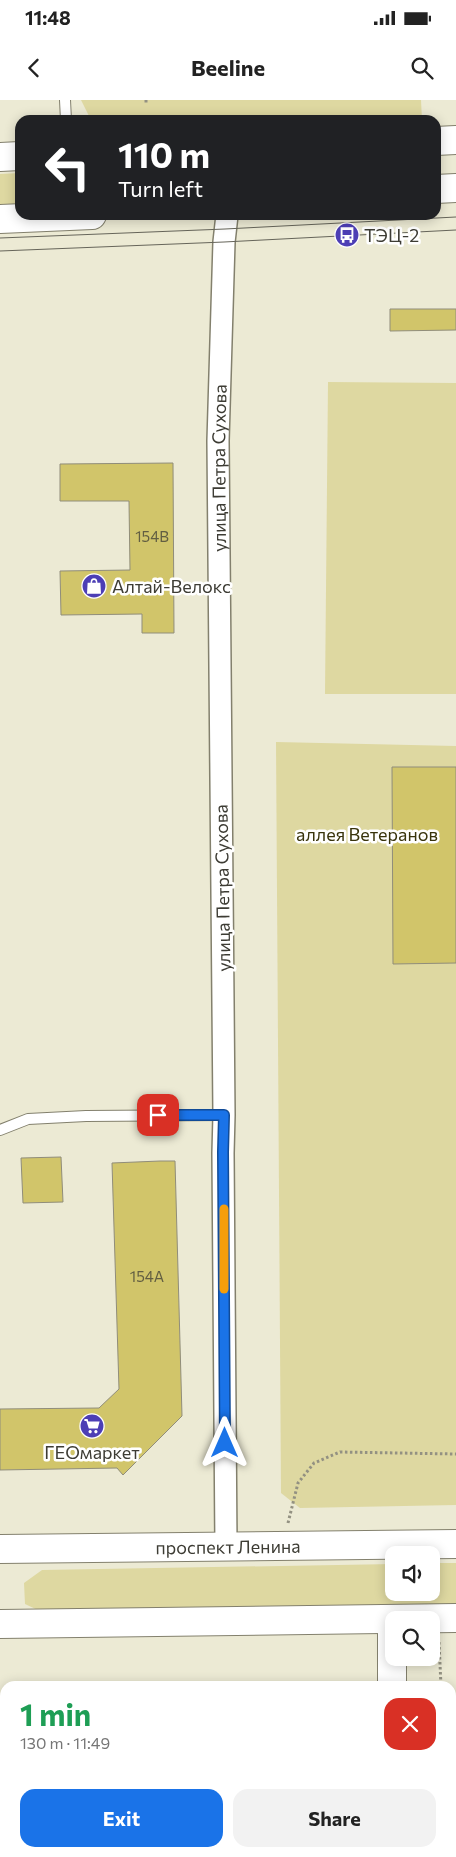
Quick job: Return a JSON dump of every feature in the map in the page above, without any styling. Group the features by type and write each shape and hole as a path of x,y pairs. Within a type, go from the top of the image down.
{"main road":[{"path":"441,141 456,140"},
{"path":"0,157 15,156"},
{"path":"441,189 456,188"},
{"path":"0,219 15,218"},
{"name":"проспект Ленина","path":"0,1549 456,1544"},
{"path":"440,1618 456,1618"},
{"path":"0,1624 385,1619"},
{"path":"392,1666 392,1681"}],"street":[{"name":"улица Петра Сухова","path":"226,222 218,441 226,1546"}],"lane":[{"path":"65,100 66,115"},
{"path":"0,1130 28,1119 86,1116 224,1115"}],"path":[{"path":"287,1523 298,1483 314,1463 340,1452 456,1454"},
{"path":"440,1664 441,1681"}],"green space":[{"path":"81,100 421,100 422,115 88,115"},
{"path":"15,173 15,206 0,207 0,174"},
{"path":"328,382 456,383 456,694 325,694"},
{"name":"аллея Ветеранов","path":"276,742 456,746 456,1505 300,1508 281,1493"},
{"path":"440,1563 456,1563 456,1605 44,1613 25,1604 24,1583 42,1570 385,1564 385,1601 440,1601"}],"building":[{"path":"390,309 456,309 456,330 390,331"},
{"path":"173,463 174,633 142,633 142,614 61,615 60,571 130,570 129,501 60,501 60,464"},
{"path":"392,767 456,767 456,963 393,964"},
{"path":"61,1157 63,1202 23,1203 21,1158"},
{"path":"175,1161 182,1416 123,1475 117,1468 0,1470 0,1409 99,1408 119,1389 112,1163"}],"tram line":[{"path":"441,218 456,217"},
{"path":"0,238 398,220"},
{"path":"0,251 456,230"}],"slow traffic":[{"path":"224,1209 224,1289"}],"place":[{"name":"ТЭЦ-2","path":"347,235"},
{"name":"Алтай-Велокс","path":"94,586"},
{"name":"ГЕОмаркет","path":"92,1426"}],"route":[{"path":"158,1115 224,1115 225,1443"}]}
